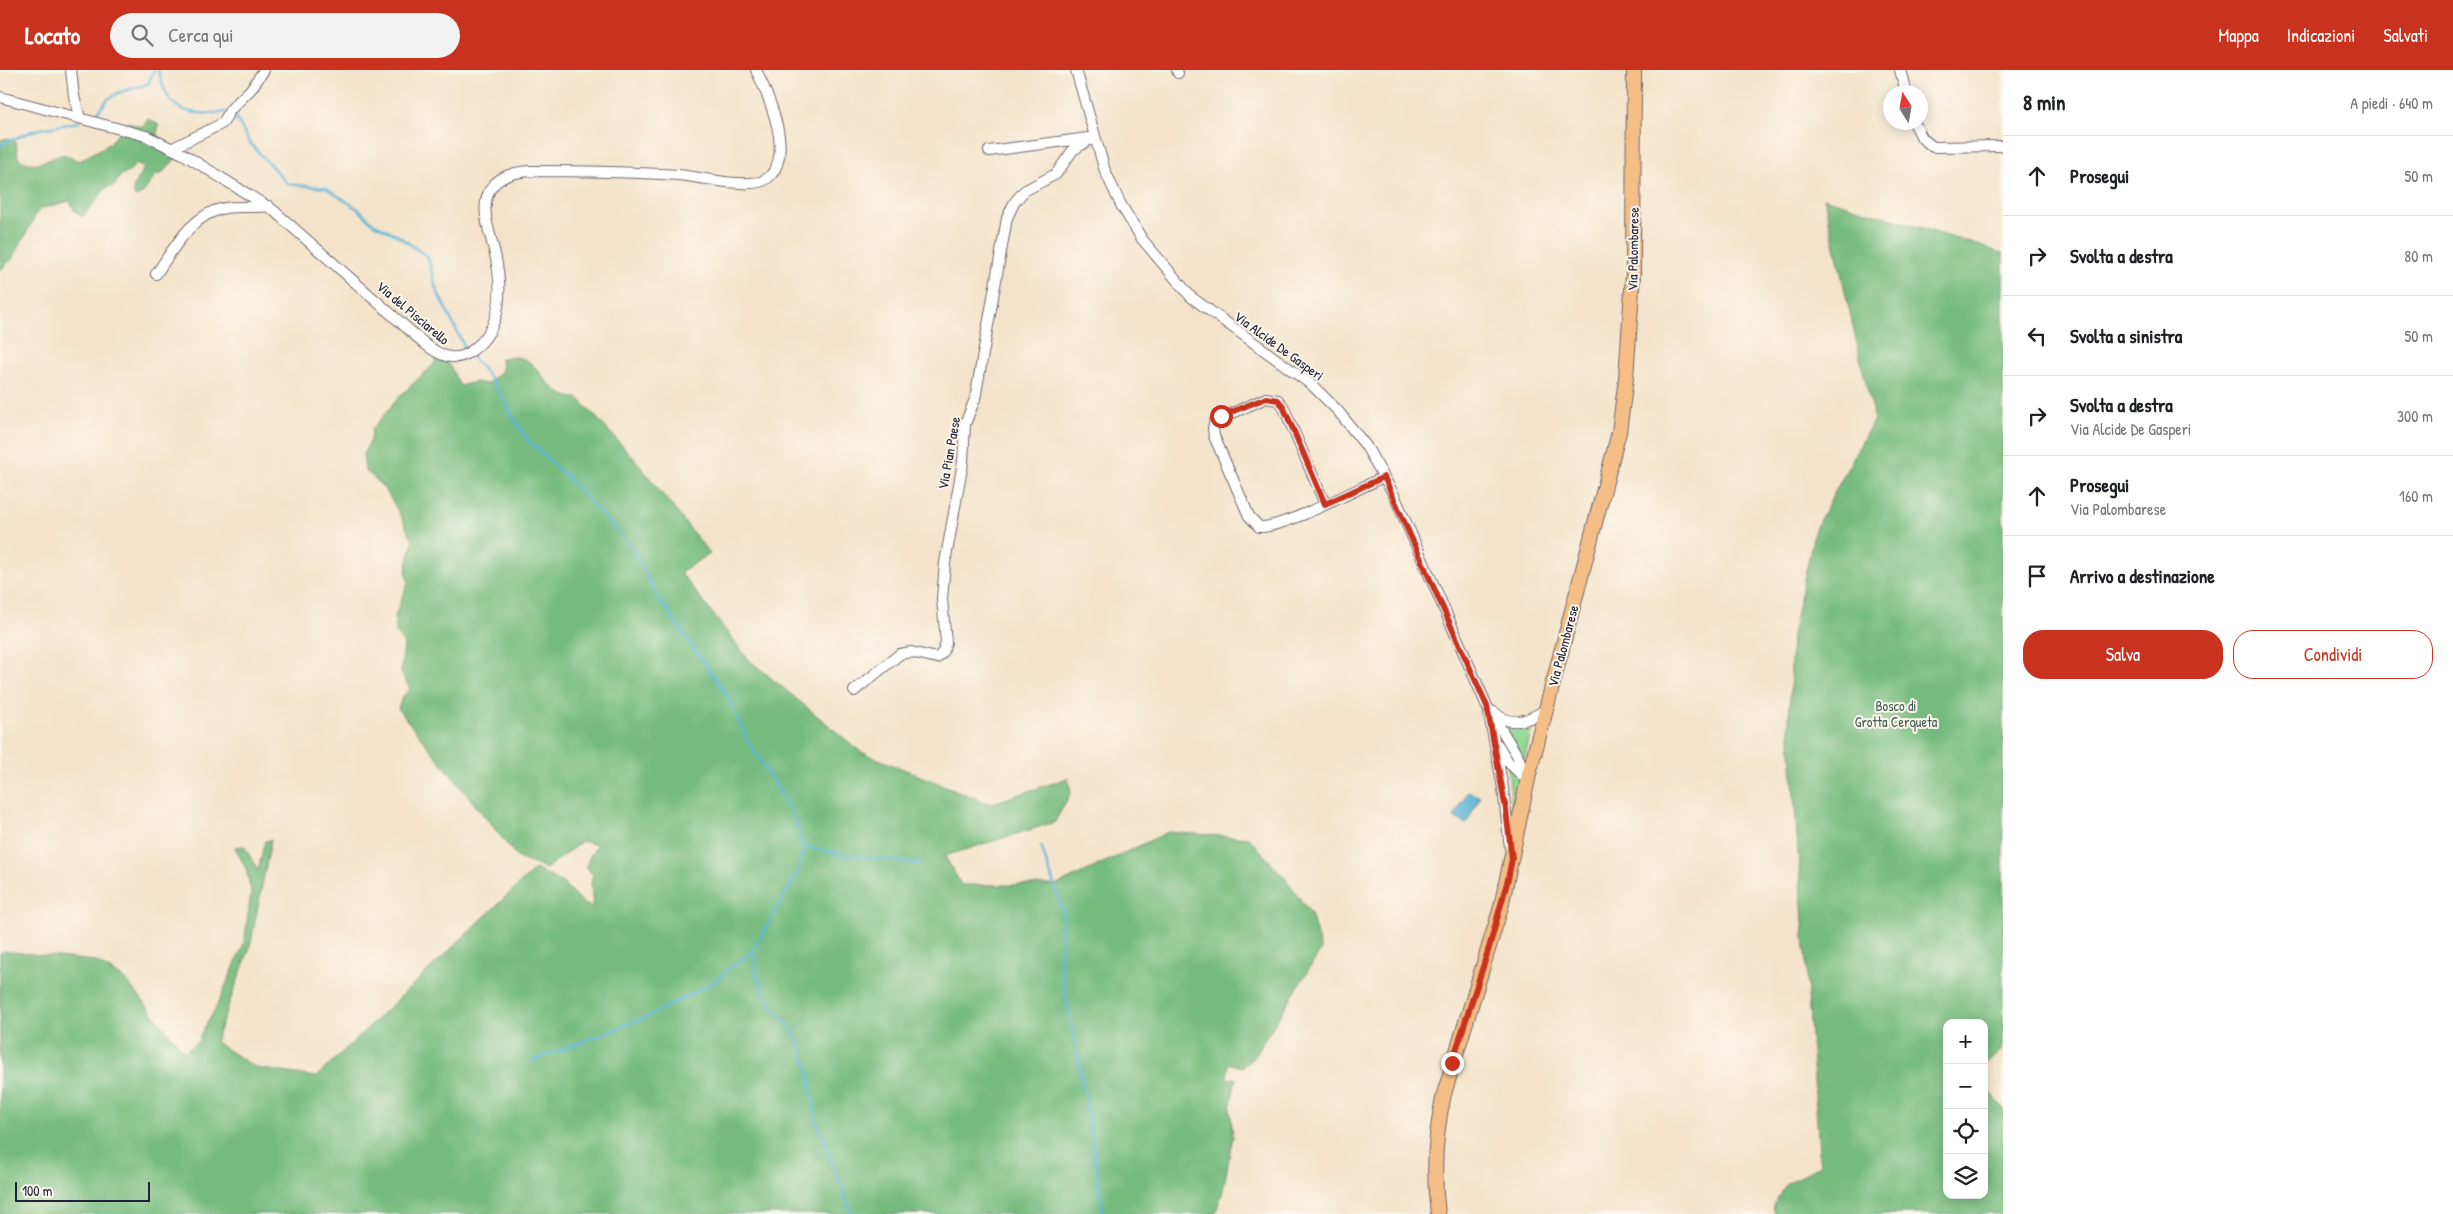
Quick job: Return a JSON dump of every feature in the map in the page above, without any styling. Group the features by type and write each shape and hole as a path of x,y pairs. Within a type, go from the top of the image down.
{"main road":[{"name":"Via Palombarese","path":"1438,1214 1435,1172 1442,1101 1499,914 1528,780 1610,470 1622,414 1633,275 1634,70"}],"street":[{"path":"71,70 74,96 80,118"},
{"path":"174,148 223,123 230,110 252,89 264,70"},
{"name":"Via del Pisciarello","path":"0,97 149,137 174,148 269,206 433,350 449,357 470,352 490,332 499,300 498,269 486,213 488,195 496,184 511,174 534,171 674,175 744,183 762,181 771,174 774,168 778,153 778,133 772,107 756,70"},
{"name":"Via Alcide De Gasperi","path":"1076,70 1103,166 1121,205 1139,235 1165,269 1205,310 1294,371 1318,390 1357,434 1384,477 1487,706 1517,755 1528,780"},
{"path":"1900,70 1904,85"},
{"path":"1918,130 1922,138 1933,147 2003,146"},
{"path":"989,151 1094,137"},
{"name":"Via Pian Paese","path":"854,690 900,654 911,652 937,658 945,649 947,639 942,599 954,505 963,462 964,427 976,394 1008,215 1014,203 1024,191 1056,174 1073,150 1094,137"},
{"path":"156,274 186,233 204,216 224,208 269,206"},
{"path":"1325,504 1283,406 1278,400 1266,398 1221,416 1215,421 1213,428 1214,436 1249,516 1256,525 1271,527 1325,504 1384,477"},
{"path":"1487,706 1501,718 1511,722 1528,719 1546,708"},
{"name":"Via Alcide De Gasperi","path":"1487,706 1503,788 1512,859"},
{"name":"Via Alcide De Gasperi","path":"1493,734 1509,763 1528,780"}],"green space":[{"path":"148,119 159,125 157,134 165,149 177,157 161,174 156,175 142,194 135,197 133,189 144,167 136,163 129,172 121,175 114,186 107,187 82,217 74,210 70,201 39,209 13,258 0,270 0,140 7,138 16,142 18,158 29,163 46,161 63,154 79,161 109,144 128,122 142,127"},
{"name":"Bosco di Grotta Cerqueta","path":"1824,198 2003,253 2003,1049 1988,1062 1988,1019 1943,1019 1943,1199 1988,1199 1988,1091 2003,1108 2003,1214 1775,1214 1773,1206 1786,1185 1820,1165 1789,723 1792,635 1815,529 1874,419"},
{"path":"438,354 450,366 460,386 475,382 487,384 502,371 501,358 517,357 526,360 559,392 578,398 633,457 710,554 680,572 748,659 861,752 990,804 1068,778 1071,792 1055,822 945,856 961,885 1057,885 1168,832 1249,838 1286,879 1311,914 1321,950 1253,1058 1242,1067 1228,1063 1227,1079 1236,1078 1230,1109 1233,1136 1223,1191 1215,1214 0,1214 0,953 4,951 95,961 126,980 184,1052 200,1040 200,1035 215,1010 244,944 251,892 246,869 235,847 244,846 258,870 265,841 271,840 250,947 215,1042 256,1068 316,1077 535,869 563,883 584,904 593,907 591,884 593,874 586,868 589,858 597,845 582,841 546,869 518,858 398,709 402,697 410,689 401,673 404,644 396,632 395,616 408,583 406,570 413,541 387,493 365,471 363,454 371,440 372,429 402,394 434,364"},
{"path":"1533,722 1524,760 1505,724"},
{"path":"1508,764 1521,775 1514,804 1512,803"}],"water":[{"path":"1468,791 1480,797 1466,824 1454,817"}],"waterway":[{"path":"92,119 108,99 118,93 148,84 154,70"},
{"path":"158,70 170,100 181,109 196,113 226,112"},
{"path":"233,112 250,143 288,184 326,188 358,209 374,224 395,234 428,257 436,289 466,350"},
{"path":"0,145 35,130 79,122"},
{"path":"470,354 491,379 526,438 573,483 631,546 659,599 727,695 748,741 785,800 798,828 803,846 799,871 753,951 708,986 644,1018 532,1061"},
{"path":"803,846 851,856 922,864"},
{"path":"1041,846 1063,911 1060,969 1086,1097 1103,1214"},
{"path":"753,951 757,977 772,1006 793,1030 808,1067 816,1120 852,1214"}],"route":[{"path":"1221,416 1266,398 1278,400 1283,406 1325,504 1384,477 1487,706 1503,788 1512,859 1489,948 1452,1063"}]}
